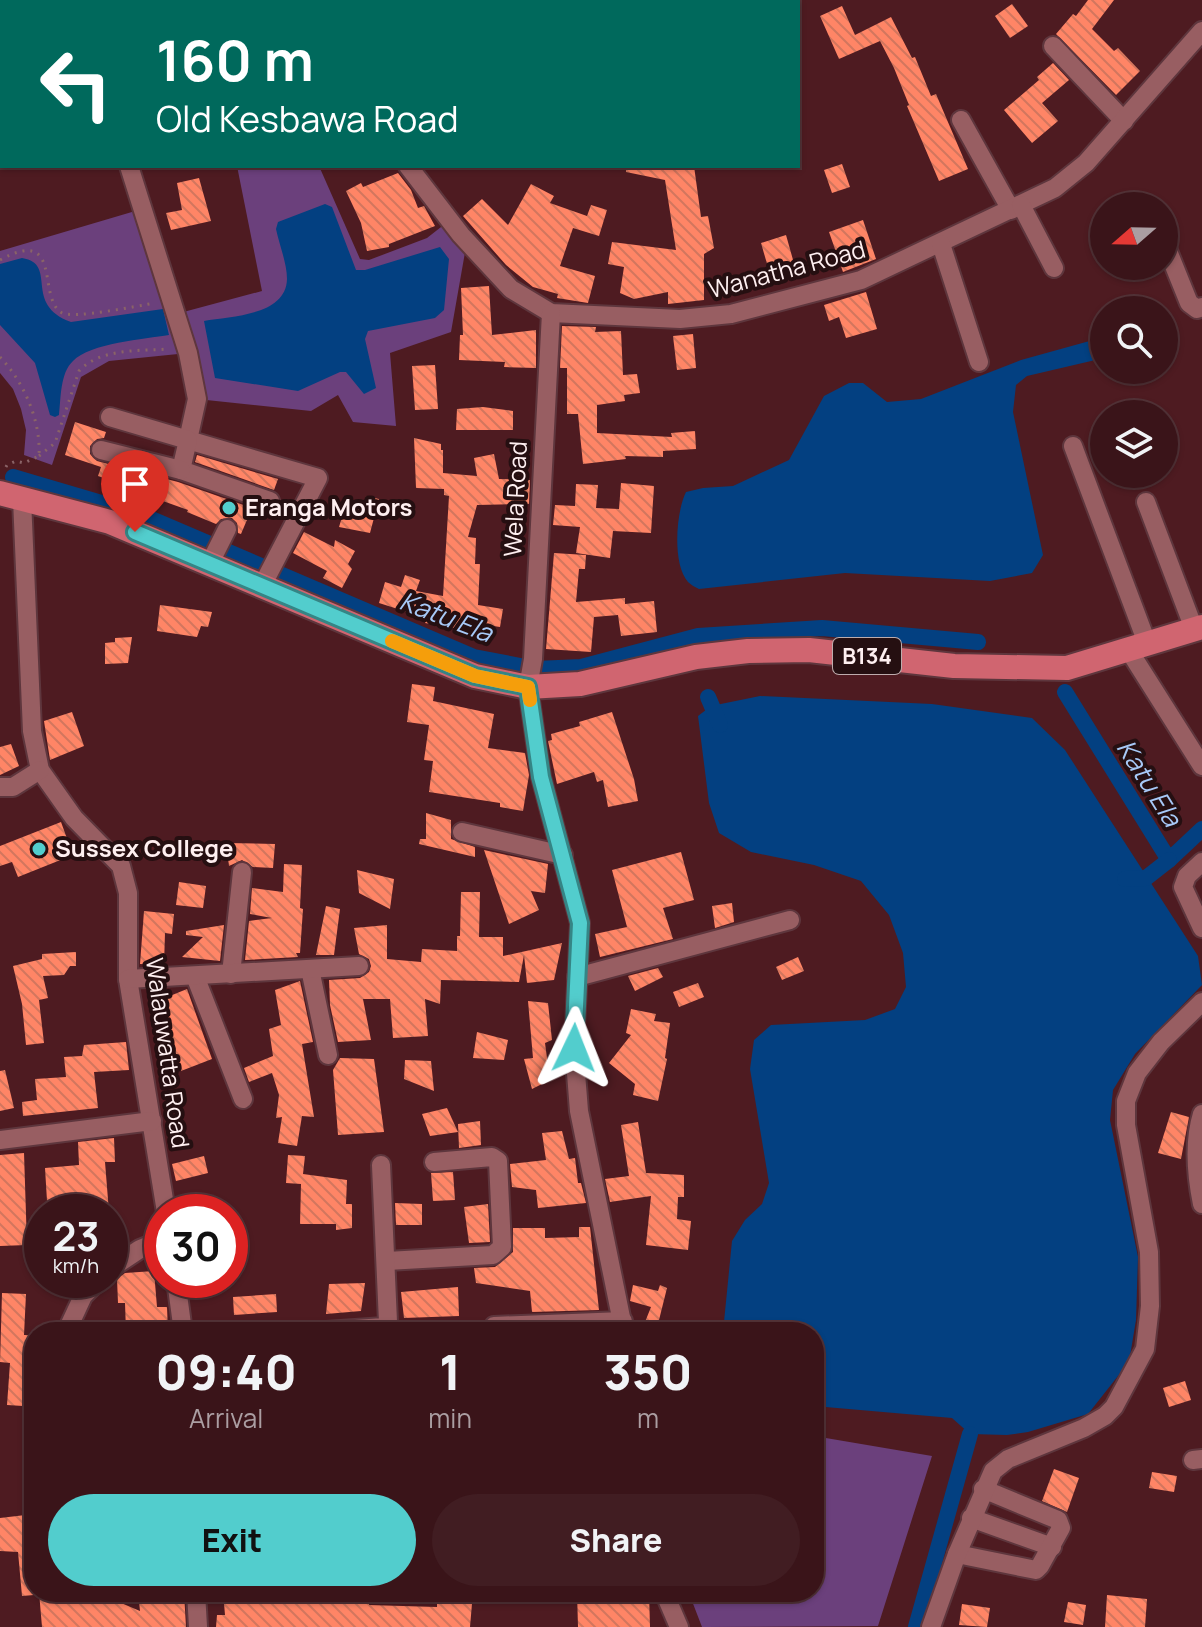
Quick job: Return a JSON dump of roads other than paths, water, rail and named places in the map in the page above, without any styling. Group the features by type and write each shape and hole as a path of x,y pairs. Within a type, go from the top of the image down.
{"main road":[{"name":"B134","path":"11,496 110,522 475,676 530,675 580,684 696,657 748,651 809,650 954,666 1067,668 1198,628"}],"street":[{"name":"Wanatha Road","path":"410,168 461,235 511,289 551,313 680,319 731,314 861,280 1055,188 1086,163 1202,31"},
{"path":"1053,46 1124,121"},
{"path":"961,120 1054,268"},
{"path":"130,168 187,348 197,399 181,470"},
{"path":"941,244 979,362"},
{"path":"1178,276 1189,303 1197,309 1202,307"},
{"name":"Wela Road","path":"551,313 530,675 541,777 580,923 574,1048 579,1111 622,1322"},
{"path":"110,417 318,478 262,586"},
{"path":"1073,446 1137,646 1202,766"},
{"path":"101,450 181,470 270,501"},
{"name":"Walauwatta Road","path":"11,496 32,731 40,770 74,818 121,866 128,893 128,979 163,1194"},
{"path":"1146,502 1198,628"},
{"path":"210,563 227,529"},
{"path":"0,787 13,787 40,770"},
{"path":"462,832 563,855"},
{"path":"1202,862 1187,876 1183,887 1202,928"},
{"path":"231,974 242,872"},
{"path":"577,977 790,920"},
{"path":"128,979 359,966"},
{"path":"310,969 328,1055"},
{"path":"195,976 243,1099"},
{"path":"931,1627 971,1518 993,1471 1008,1459 1105,1416 1114,1407 1145,1349 1150,1306 1149,1252 1126,1125 1126,1101 1137,1073 1161,1042 1202,1002"},
{"path":"1202,1114 1196,1132 1197,1178 1202,1204"},
{"path":"0,1140 152,1121"},
{"path":"387,1261 493,1255 502,1247 498,1161 492,1157 434,1162"},
{"path":"381,1165 388,1322"},
{"path":"71,1322 82,1298"},
{"path":"178,1298 182,1322"},
{"path":"957,1554 1032,1570 1040,1566 1061,1528 1058,1520 983,1489"},
{"path":"971,1518 1052,1547"},
{"path":"197,1602 198,1627"},
{"path":"668,1602 679,1627"}],"water":[{"path":"325,204 332,207 356,270 440,247 449,259 444,310 435,318 368,331 365,339 376,388 364,394 346,372 298,391 215,378 204,321 255,312 277,300 284,291 287,279 276,229 278,222"},
{"path":"22,258 33,262 38,268 48,305 56,314 71,322 163,309 169,335 118,343 81,355 66,372 59,415 50,415 35,363 0,325 0,264"},
{"path":"1090,341 1090,361 1027,376 1016,385 1013,412 1043,555 1032,573 990,581 845,573 699,589 688,582 680,563 677,538 686,492 733,486 789,460 824,396 849,383 863,383 887,402 921,399 1021,360"},
{"path":"760,696 932,704 1032,718 1065,750 1198,956 1202,985 1135,1054 1113,1090 1110,1120 1138,1257 1136,1320 1129,1362 1088,1414 1007,1435 970,1434 952,1418 824,1407 824,1322 724,1322 732,1241 745,1220 762,1204 769,1183 750,1069 754,1040 771,1025 865,1020 895,1009 906,987 903,953 889,915 861,881 814,865 751,852 719,833 709,803 698,716 711,706"}],"waterway":[{"name":"Katu Ela","path":"13,477 142,515 474,657 536,669 581,667 698,636 822,628 978,642"},
{"name":"Katu Ela","path":"1065,692 1169,860 1202,829"},
{"path":"708,697 720,725"},
{"path":"1125,879 1146,878 1169,860"},
{"path":"916,1627 970,1434"}],"place":[{"name":"Eranga Motors","path":"229,508"},
{"name":"Sussex College","path":"39,849"}]}
